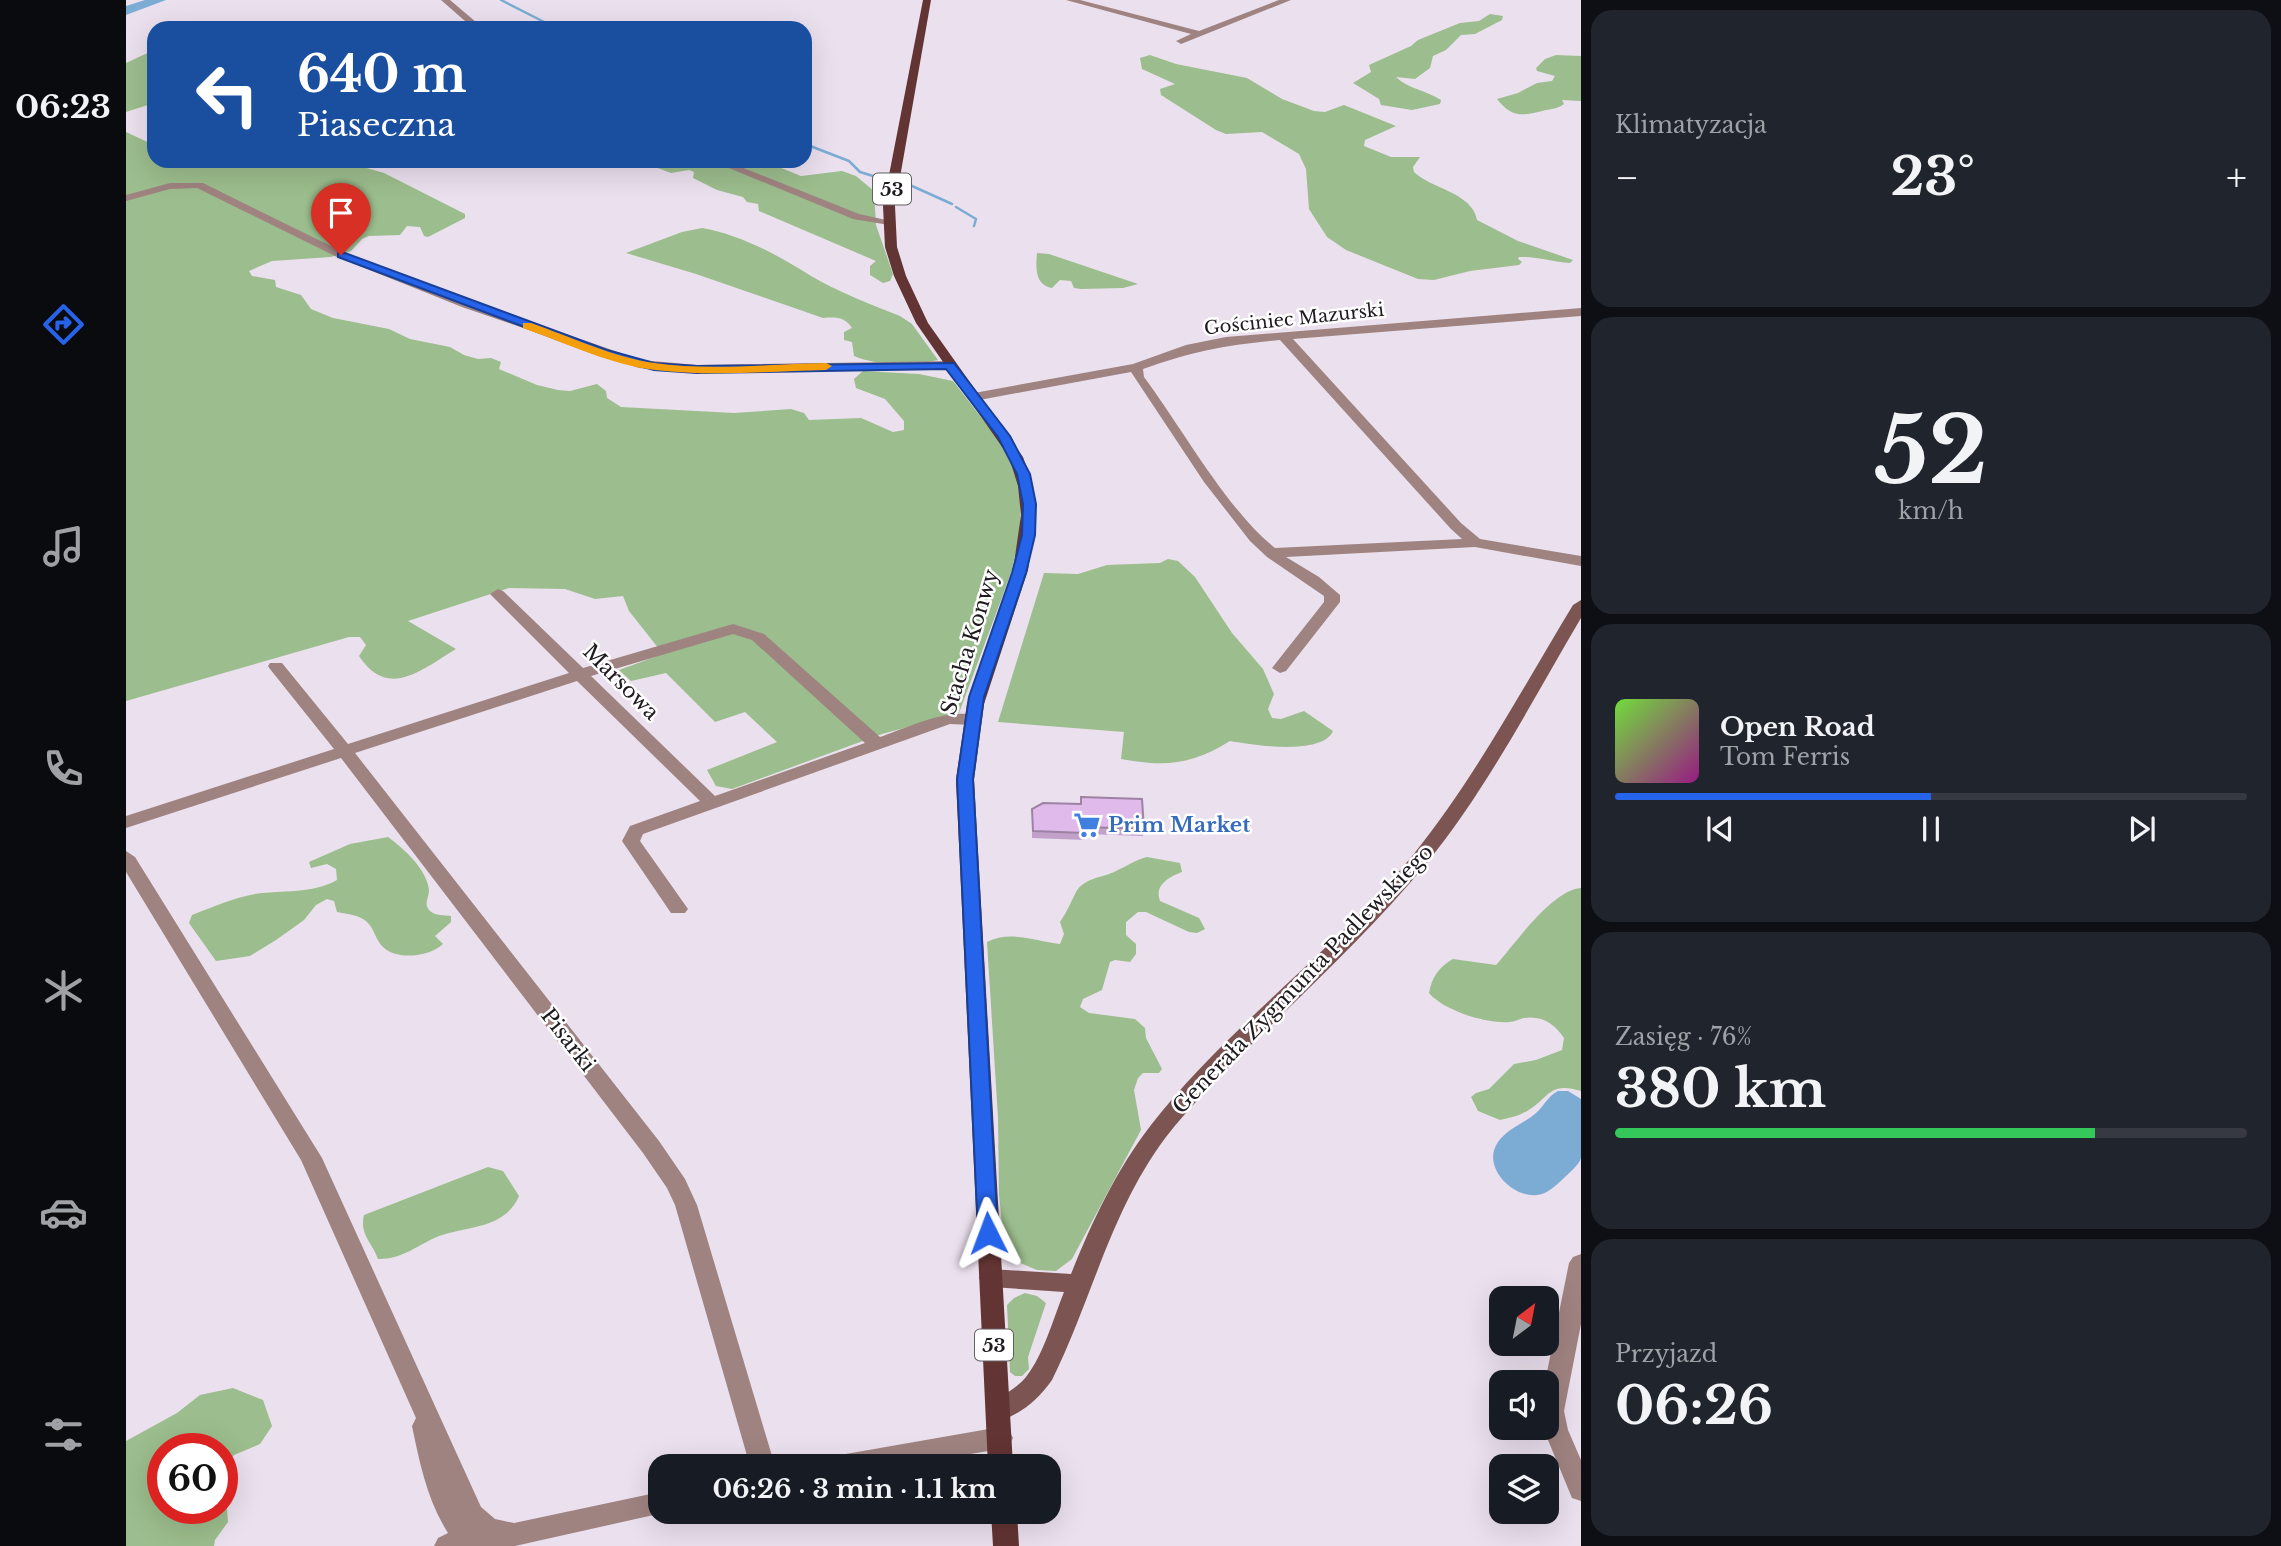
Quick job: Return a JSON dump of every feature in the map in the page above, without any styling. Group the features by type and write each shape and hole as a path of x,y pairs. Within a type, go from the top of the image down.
{"main road":[{"name":"Stacha Konwy","path":"927,0 895,172 889,222 891,247 903,283 922,323 1016,457 1028,493 1030,516 1019,573 983,676 971,720 965,779 1000,1454"},
{"path":"1005,1524 1006,1546"}],"street":[{"path":"445,0 470,21"},
{"path":"1070,0 1200,34"},
{"path":"1181,41 1287,0"},
{"path":"735,168 857,216 889,222"},
{"path":"126,198 170,186 199,184 341,255 466,304 639,364 697,369 950,365"},
{"name":"Gościniec Mazurski","path":"974,397 1136,367 1200,346 1282,335 1581,312"},
{"path":"1282,335 1456,526 1475,543"},
{"path":"1136,367 1138,377 1180,433 1214,486 1256,539 1272,553 1325,587 1333,599 1280,668"},
{"path":"1272,553 1475,543 1581,561"},
{"name":"Marsowa","path":"498,594 712,803"},
{"name":"Generała Zygmunta Padlewskiego","path":"998,1411 1018,1403 1032,1390 1043,1373 1077,1284 1118,1195 1158,1132 1195,1089 1356,928 1419,860 1465,797 1581,605"},
{"path":"126,822 720,630 746,631 758,637 876,743"},
{"name":"Pisarki","path":"276,666 401,821 651,1147 677,1185 686,1205 759,1454"},
{"path":"678,909 631,838 643,826 948,719 971,720"},
{"path":"126,857 311,1158 416,1396 440,1490 457,1524 469,1536 513,1534 648,1506"},
{"path":"1581,1263 1552,1411 1556,1430 1581,1490"},
{"path":"991,1278 1077,1284"},
{"path":"908,1454 999,1438"}],"green space":[{"path":"1490,14 1503,16 1502,20 1475,34 1461,35 1446,50 1433,56 1430,68 1415,79 1396,77 1441,100 1440,104 1412,110 1381,105 1379,99 1353,83 1371,72 1369,65 1411,46 1418,40 1460,23 1479,21"},
{"path":"147,53 147,105 126,112 126,63"},
{"path":"1150,55 1176,64 1247,78 1282,99 1314,111 1325,112 1344,105 1396,126 1365,140 1364,146 1391,157 1420,157 1413,167 1414,172 1467,203 1477,220 1518,241 1573,260 1570,263 1519,257 1522,262 1519,265 1470,271 1434,280 1418,279 1346,250 1327,237 1309,209 1306,169 1299,154 1262,132 1226,134 1216,130 1161,95 1160,89 1175,84 1142,69 1140,58"},
{"path":"1556,55 1581,56 1581,101 1562,100 1564,104 1556,108 1516,114 1497,99 1518,93 1537,83 1552,81 1555,76 1537,71 1536,68 1545,59"},
{"path":"126,132 147,142 147,168 366,168 384,173 465,214 465,218 428,237 424,236 420,227 407,226 400,235 369,236 362,239 351,251 331,257 272,261 249,271 252,276 275,280 276,287 301,295 311,309 333,318 389,329 410,339 450,347 478,359 491,358 501,362 499,369 537,385 570,391 597,384 606,391 607,398 621,407 734,413 791,409 804,413 809,420 861,418 893,432 904,430 904,421 885,399 856,388 854,379 863,371 919,374 953,381 1009,453 1021,490 1020,534 1011,573 959,713 882,734 732,789 716,786 707,770 777,742 745,712 715,722 666,673 631,681 619,670 663,654 629,611 623,596 595,599 565,589 509,588 408,621 456,649 405,677 393,679 370,669 359,656 366,645 360,637 349,637 126,701"},
{"path":"658,168 781,168 801,176 842,171 856,176 874,191 876,225 893,274 890,281 883,283 870,275 870,266 876,261 759,211 758,204 717,190 693,178 694,172 689,170 671,173"},
{"path":"702,228 731,235 759,247 854,298 900,316 912,324 938,360 896,364 874,362 854,356 852,342 844,340 844,332 852,328 843,320 823,318 626,253 682,232"},
{"path":"1037,253 1049,254 1138,284 1123,288 1081,289 1074,288 1071,281 1060,280 1052,288 1039,279"},
{"path":"1168,559 1178,561 1195,577 1232,633 1263,669 1274,694 1268,709 1272,718 1281,719 1304,711 1333,731 1326,739 1315,744 1286,747 1230,741 1190,759 1151,763 1121,759 1124,732 998,722 1044,573 1078,574 1107,565 1160,563"},
{"path":"388,837 407,853 424,874 429,890 427,903 430,911 437,915 451,916 451,922 435,936 443,944 430,952 412,956 388,951 380,944 365,920 337,912 334,901 327,899 316,905 304,920 250,956 216,961 189,923 192,915 239,898 318,888 337,880 336,869 327,864 311,868 309,862 350,844"},
{"path":"1147,857 1180,863 1182,872 1161,886 1160,901 1199,918 1205,929 1197,933 1189,932 1146,912 1138,912 1126,922 1126,935 1136,944 1136,954 1130,962 1110,962 1102,990 1083,999 1080,1007 1089,1013 1135,1019 1145,1028 1146,1038 1162,1069 1159,1073 1143,1073 1138,1078 1134,1090 1141,1130 1072,1259 1056,1271 1037,1270 1013,1260 1004,1246 987,942 1004,937 1022,937 1060,944 1064,934 1060,922 1084,883"},
{"path":"1581,888 1581,1091 1570,1088 1556,1089 1524,1113 1500,1120 1478,1111 1471,1097 1489,1089 1514,1064 1536,1060 1562,1050 1564,1038 1542,1019 1489,1021 1454,1010 1429,993 1432,982 1440,969 1453,959 1496,965 1546,908 1570,891"},
{"path":"488,1167 503,1171 519,1196 505,1215 484,1225 439,1236 403,1254 378,1259 363,1227 364,1215"},
{"path":"1025,1293 1037,1296 1046,1303 1028,1357 1029,1369 1022,1376 1015,1376 1010,1372 1007,1305"},
{"path":"233,1388 263,1400 272,1426 260,1444 238,1453 238,1433 147,1433 147,1524 227,1524 215,1540 214,1546 126,1546 126,1441 177,1413 200,1395"}],"water":[{"path":"1558,1091 1568,1091 1581,1099 1581,1158 1571,1171 1545,1193 1527,1195 1509,1186 1502,1179 1493,1161 1494,1151 1502,1137 1536,1113"}],"building":[{"name":"Prim Market","path":"1081,797 1142,799 1144,829 1085,827 1085,833 1033,831 1032,809 1043,803 1081,804"}],"waterway":[{"path":"126,11 159,0"},
{"path":"501,0 542,21"},
{"path":"812,147 849,161 860,172 886,180"},
{"path":"901,181 952,204"},
{"path":"956,207 976,219 974,226"}],"slow traffic":[{"path":"527,326 625,360 654,367 697,369 826,366"}],"place":[{"name":"Prim Market","path":"1087,825"}],"route":[{"path":"341,255 466,304 603,353 654,367 697,369 950,365 1004,436 1016,457 1028,493 1029,535 1019,573 976,697 967,748 965,779 988,1233"}]}
